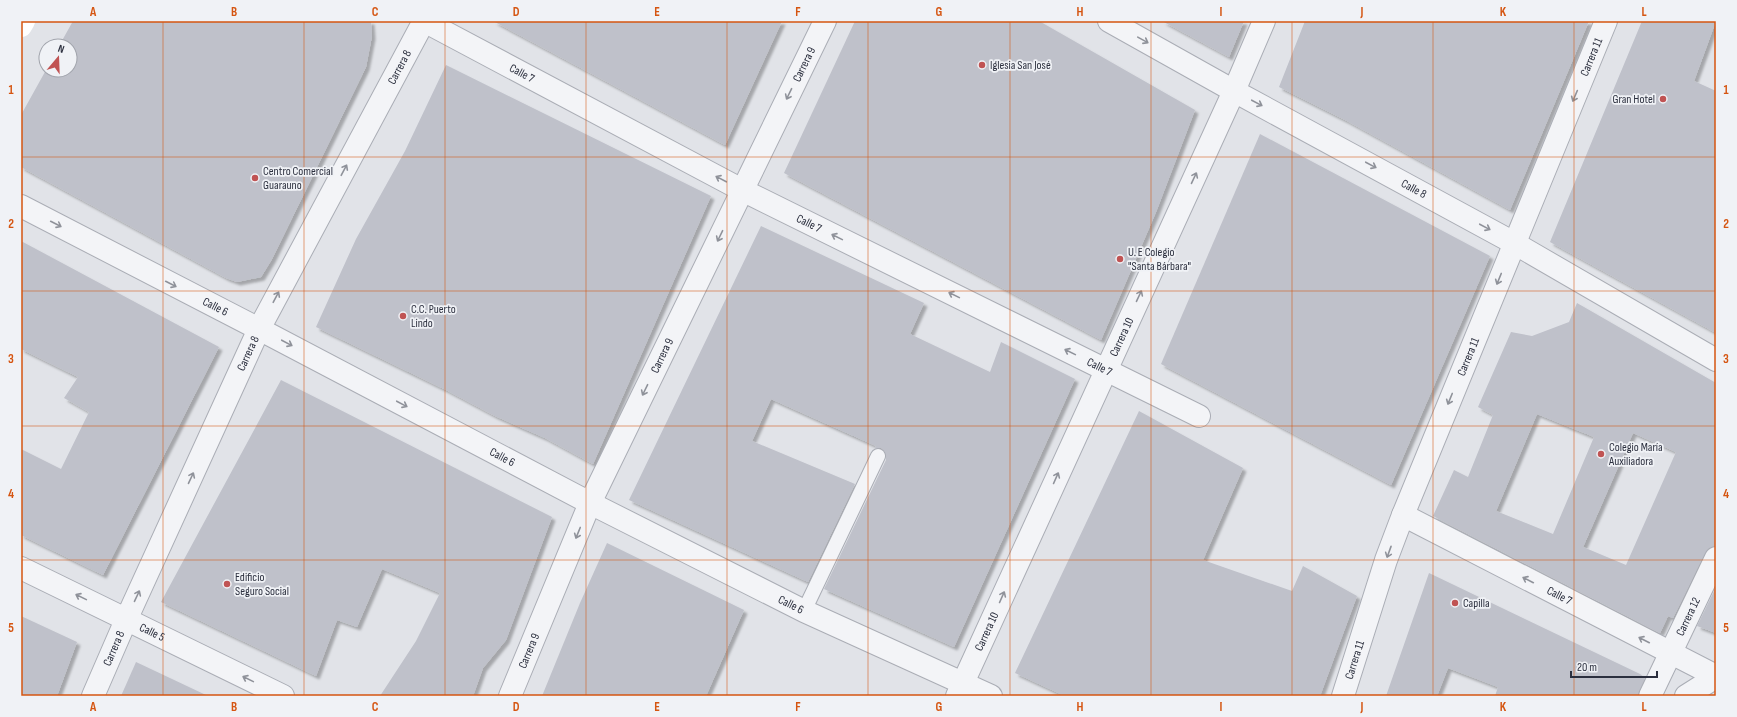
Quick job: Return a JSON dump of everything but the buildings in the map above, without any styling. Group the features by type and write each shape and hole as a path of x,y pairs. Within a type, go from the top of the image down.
{"street":[{"path":"21,26 24,21"},
{"name":"Calle 7","path":"424,21 742,190 1199,416"},
{"name":"Carrera 8","path":"93,696 126,620 259,329 424,21"},
{"name":"Carrera 9","path":"510,696 590,503 825,21"},
{"name":"Calle 8","path":"1109,21 1234,91 1514,243 1716,360"},
{"name":"Carrera 10","path":"960,690 1105,369 1234,91 1264,21"},
{"name":"Carrera 11","path":"1343,696 1386,560 1403,515 1606,21"},
{"name":"Calle 6","path":"21,206 590,503 850,633 960,690 991,696"},
{"name":"Calle 7","path":"1403,515 1716,676"},
{"name":"Carrera 12","path":"1650,696 1716,558"},
{"name":"Calle 5","path":"21,568 283,696"},
{"path":"1686,696 1716,676"}],"lane":[{"path":"804,611 878,456"}],"place":[{"name":"Iglesia San José","path":"982,65"},
{"name":"Gran Hotel","path":"1663,99"},
{"name":"Centro Comercial Guarauno","path":"255,178"},
{"name":"U. E Colegio \"Santa Bárbara\"","path":"1120,259"},
{"name":"C.C. Puerto Lindo","path":"403,316"},
{"name":"Colegio María Auxiliadora","path":"1601,454"},
{"name":"Edificio Seguro Social","path":"227,584"},
{"name":"Capilla","path":"1455,603"}]}
